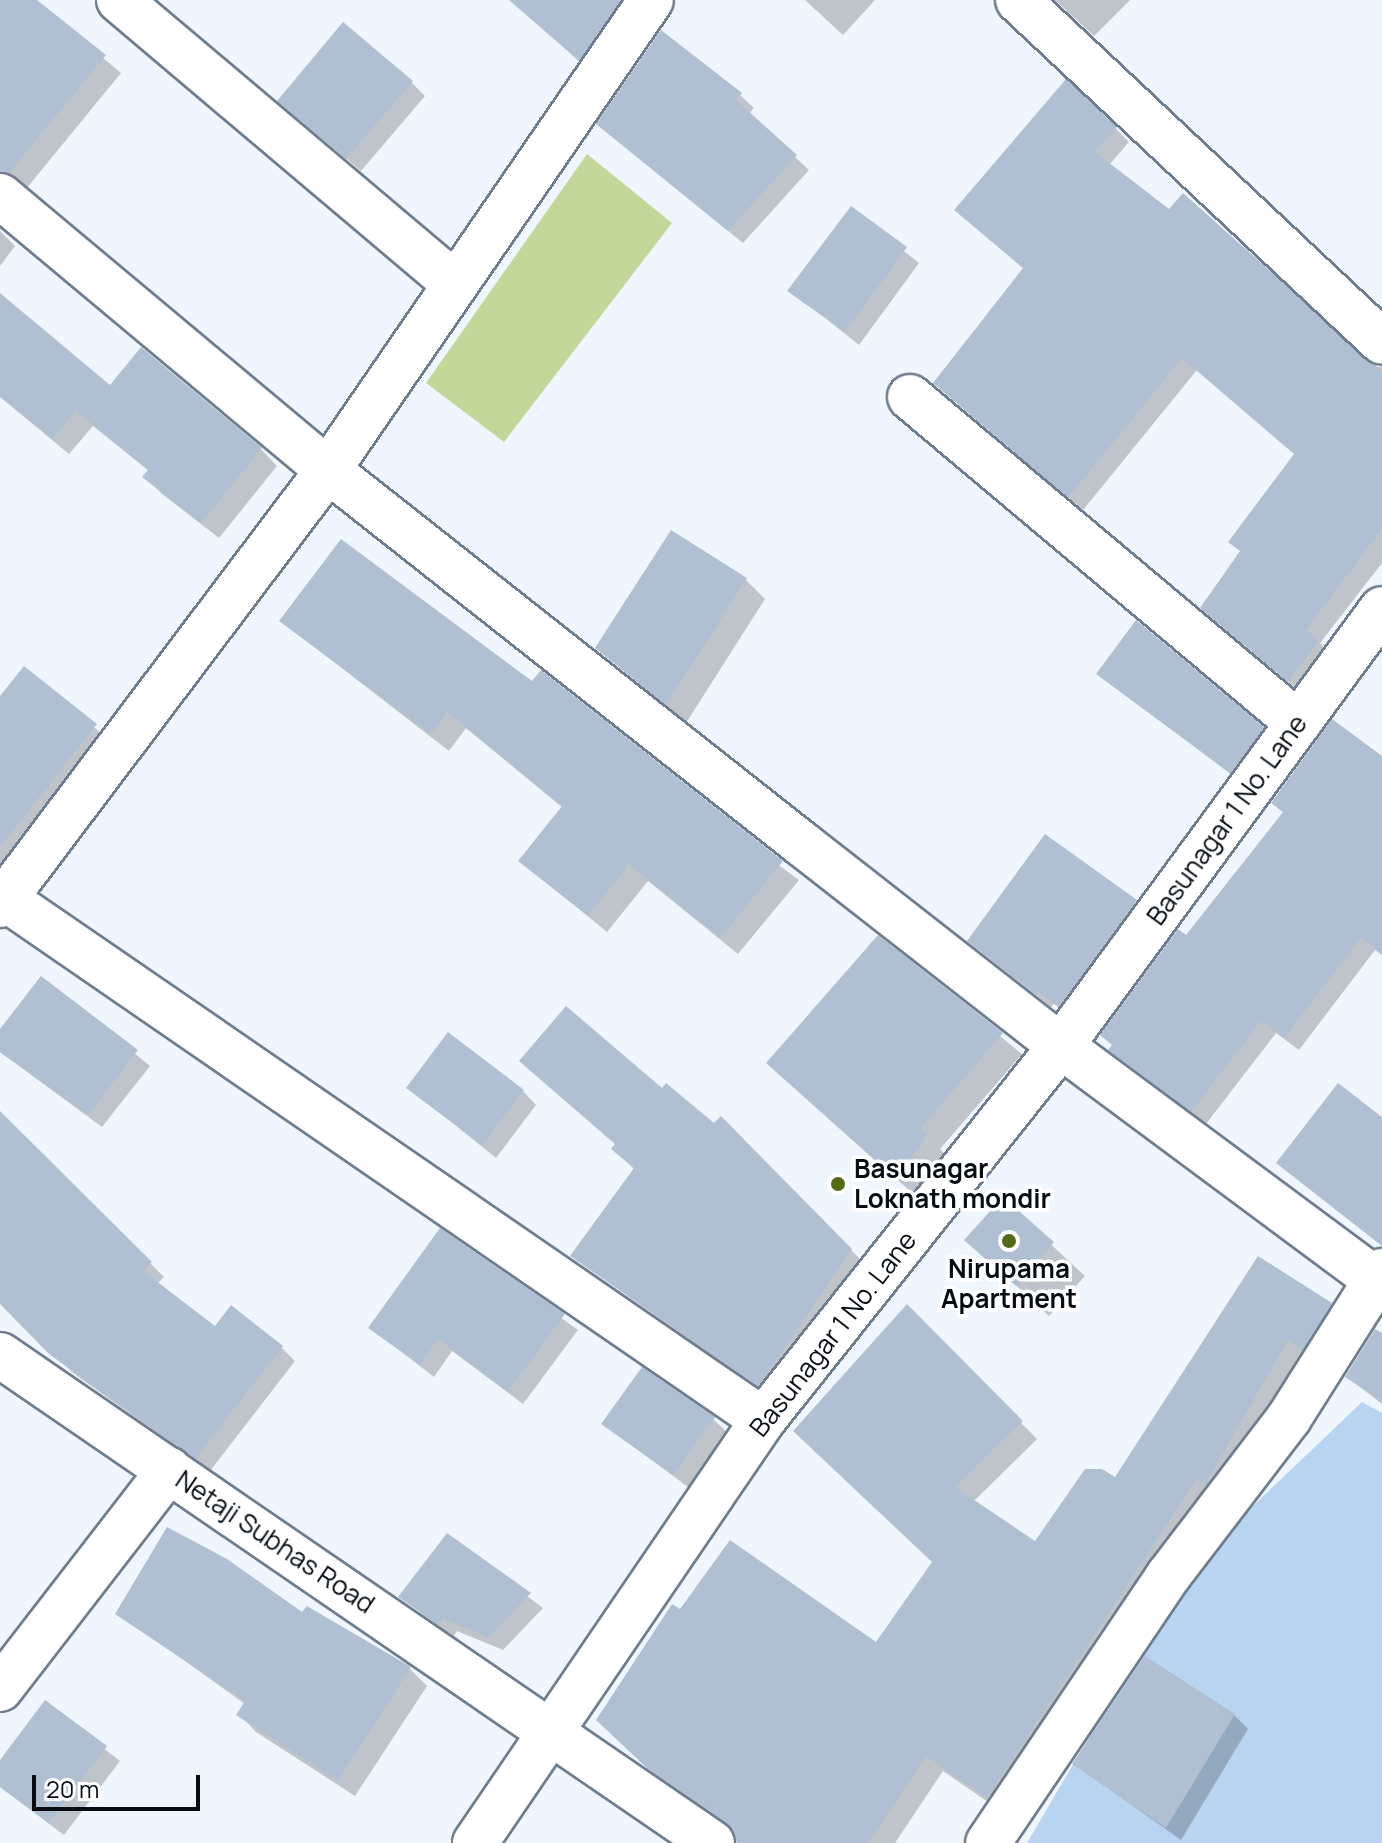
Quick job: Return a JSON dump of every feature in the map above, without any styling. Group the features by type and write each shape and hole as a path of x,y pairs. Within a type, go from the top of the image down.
{"street":[{"path":"119,0 454,283"},
{"path":"651,0 328,470 2,900 763,1420"},
{"path":"1018,0 1382,342"},
{"path":"0,196 328,470 1061,1046 1379,1276 1289,1418 1169,1575 988,1843"},
{"path":"910,397 1298,723"},
{"name":"Basunagar 1 No. Lane","path":"475,1843 763,1420 1061,1046 1382,609"},
{"name":"Netaji Subhas Road","path":"0,1355 281,1543 548,1734 712,1843"},
{"path":"0,1689 169,1470"}],"green space":[{"path":"587,154 672,223 504,442 426,383"}],"water":[{"path":"1362,1402 1382,1413 1382,1843 1027,1843 1189,1567"}],"building":[{"path":"0,0 37,0 106,55 9,173 0,172"},
{"path":"509,0 621,0 579,61"},
{"path":"343,22 413,81 346,159 277,101"},
{"path":"661,30 742,93 736,100 797,155 728,231 596,124"},
{"path":"1066,79 1117,127 1095,152 1169,209 1183,193 1382,371 1382,529 1306,630 1319,640 1288,682 1200,608 1240,551 1228,542 1294,454 1182,358 1068,498 933,383 1023,268 954,210"},
{"path":"851,206 907,247 845,332 787,291"},
{"path":"0,293 110,385 141,347 262,448 201,523 142,477 148,470 76,411 52,439 0,396"},
{"path":"671,530 747,578 666,705 595,648"},
{"path":"341,539 532,681 541,670 783,861 720,938 629,864 588,916 518,861 562,806 447,712 431,734 279,621"},
{"path":"1136,620 1264,727 1230,773 1096,674"},
{"path":"24,666 97,724 0,847 0,696"},
{"path":"1332,719 1382,756 1382,954 1361,938 1284,1038 1261,1021 1191,1112 1108,1050 1112,1045 1100,1035 1178,929 1186,935 1283,812 1271,803"},
{"path":"1045,834 1137,900 1059,1006 1039,992 1036,995 967,941"},
{"path":"878,935 1003,1033 920,1129 927,1134 897,1180 766,1063"},
{"path":"41,976 138,1050 88,1115 0,1052 0,1029"},
{"path":"566,1006 662,1088 666,1083 714,1123 721,1116 852,1249 758,1386 570,1256 634,1168 611,1149 615,1144 519,1061"},
{"path":"448,1032 524,1090 482,1145 406,1088"},
{"path":"1338,1083 1382,1117 1382,1246 1276,1163"},
{"path":"0,1111 152,1262 143,1271 215,1326 231,1305 283,1346 195,1459 49,1354 0,1304"},
{"name":"Nirupama Apartment","path":"1003,1197 1054,1242 1016,1286 964,1240"},
{"path":"440,1228 565,1314 508,1392 438,1339 420,1365 368,1328"},
{"path":"1258,1256 1332,1303 1303,1350 1288,1340 1205,1484 1197,1479 987,1798 926,1756 868,1843 737,1843 726,1822 647,1768 596,1720 672,1604 680,1609 730,1540 876,1642 932,1562 793,1431 907,1304 1023,1421 955,1487 1035,1541 1085,1469 1102,1469 1115,1477"},
{"path":"1375,1329 1382,1333 1382,1401 1345,1377"},
{"path":"642,1367 715,1417 673,1475 601,1424"},
{"path":"167,1527 227,1559 302,1612 307,1606 411,1667 338,1781 236,1715 245,1701 115,1614"},
{"path":"447,1533 531,1593 488,1638 443,1618 439,1625 398,1597"},
{"path":"1145,1656 1235,1714 1166,1828 1072,1764"},
{"path":"45,1700 107,1746 49,1823 0,1787 0,1760"}],"place":[{"name":"Basunagar Loknath mondir","path":"838,1184"},
{"name":"Nirupama Apartment","path":"1009,1241"}]}
